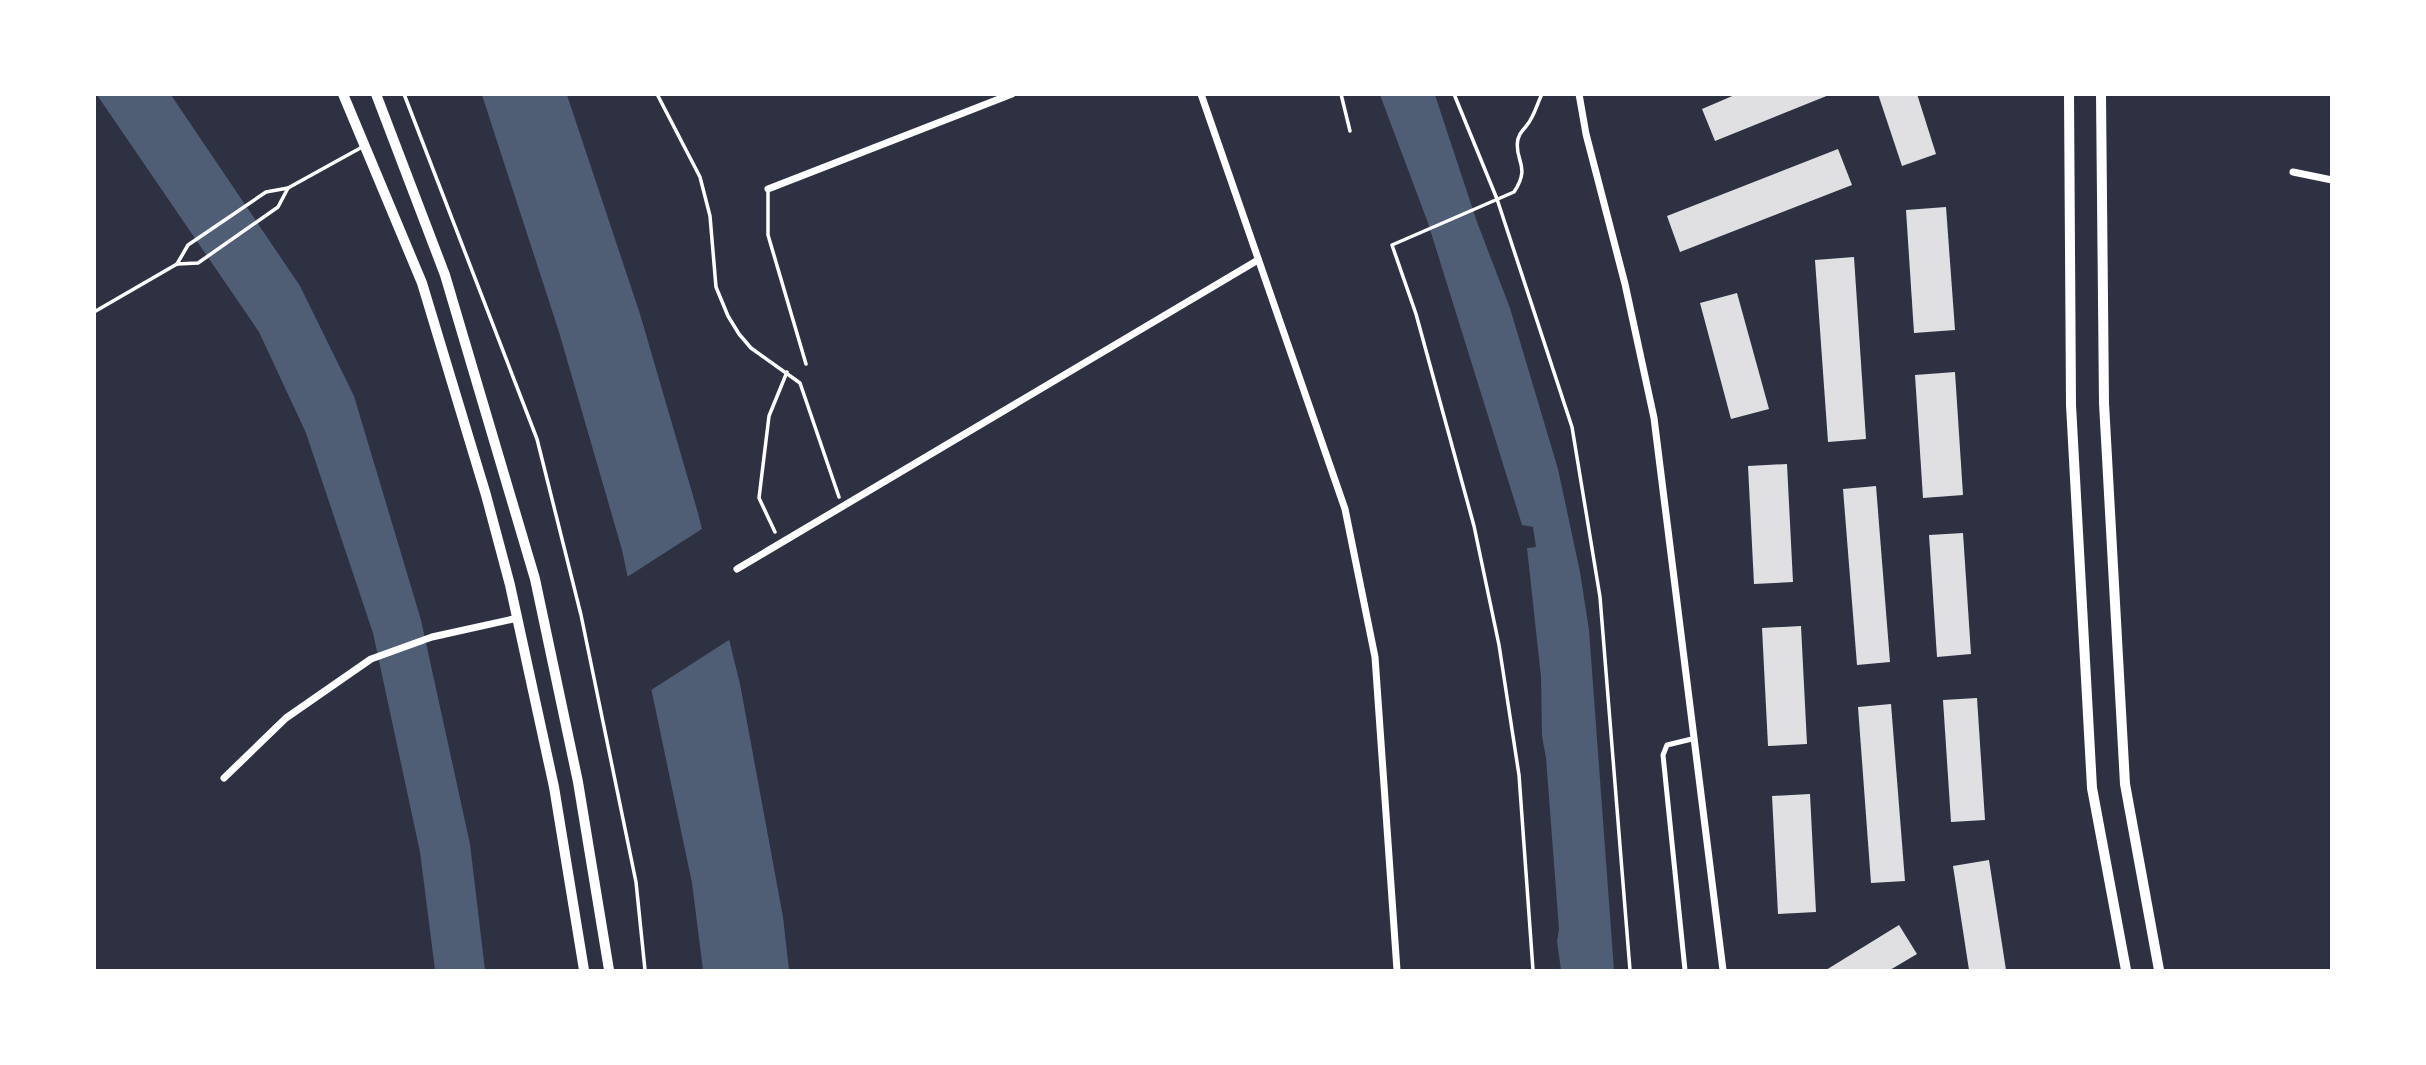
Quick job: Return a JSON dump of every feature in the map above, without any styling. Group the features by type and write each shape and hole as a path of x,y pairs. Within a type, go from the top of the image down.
{"main road":[{"path":"343,94 422,284 486,495 518,618 554,787 584,971"},
{"path":"376,94 445,275 534,579 578,782 609,971"},
{"path":"2069,94 2071,405 2092,788 2126,971"},
{"path":"2101,94 2104,403 2125,784 2159,971"}],"street":[{"path":"768,190 1012,94"},
{"path":"1200,94 1345,509 1375,657 1397,971"},
{"path":"1579,94 1586,134 1625,284 1654,418 1723,971"},
{"path":"2293,172 2332,180"},
{"path":"737,569 1258,260"},
{"path":"223,778 286,718 371,659 432,637 518,618"},
{"path":"1685,971 1663,755 1667,745 1692,739"}],"lane":[{"path":"177,264 188,245 266,192 288,188 364,145"},
{"path":"94,312 177,264 198,263 278,207 288,188"},
{"path":"768,190 768,235 806,364"}],"path":[{"path":"404,94 537,439 581,615 634,869 645,971"},
{"path":"657,94 700,177 710,216 716,286 728,316 751,348 800,383 843,507"},
{"path":"1341,94 1350,131"},
{"path":"1454,94 1497,199 1572,427 1600,597 1630,971"},
{"path":"1533,971 1519,775 1499,645 1474,526 1416,314 1392,245 1514,192 1523,175 1517,143 1520,132 1527,125 1542,94"},
{"path":"780,544 759,498 769,416 787,372"}],"water":[{"path":"97,95 171,95 300,286 354,396 421,620 470,844 485,970 435,970 420,852 373,633 306,433 259,332"},
{"path":"482,95 567,95 640,314 698,513 740,684 783,917 789,970 703,970 692,883 622,550 559,332"},
{"path":"1380,95 1435,95 1477,222 1510,308 1558,469 1580,572 1589,630 1614,970 1561,970 1546,758 1542,736 1541,677 1527,548 1536,547 1533,527 1522,525 1428,223"}],"pier":[{"path":"705,527 732,638 648,692 624,579"}],"building":[{"path":"1737,94 1829,95 1715,141 1702,109"},
{"path":"1878,94 1917,94 1936,154 1902,166"},
{"path":"1838,149 1852,185 1680,252 1667,216"},
{"path":"1946,207 1955,330 1914,333 1906,210"},
{"path":"1854,257 1866,439 1828,442 1815,260"},
{"path":"1737,293 1769,409 1731,419 1700,303"},
{"path":"1955,372 1963,495 1923,498 1915,375"},
{"path":"1787,464 1793,582 1754,584 1748,466"},
{"path":"1876,486 1890,662 1857,665 1843,489"},
{"path":"1963,533 1971,654 1937,657 1929,535"},
{"path":"1801,626 1807,744 1768,746 1762,628"},
{"path":"1977,698 1985,820 1951,822 1943,700"},
{"path":"1891,704 1905,881 1871,883 1858,707"},
{"path":"1810,794 1816,912 1778,914 1772,796"},
{"path":"1989,860 2006,970 1969,970 1953,866"},
{"path":"1899,925 1917,954 1890,970 1826,970"}]}
